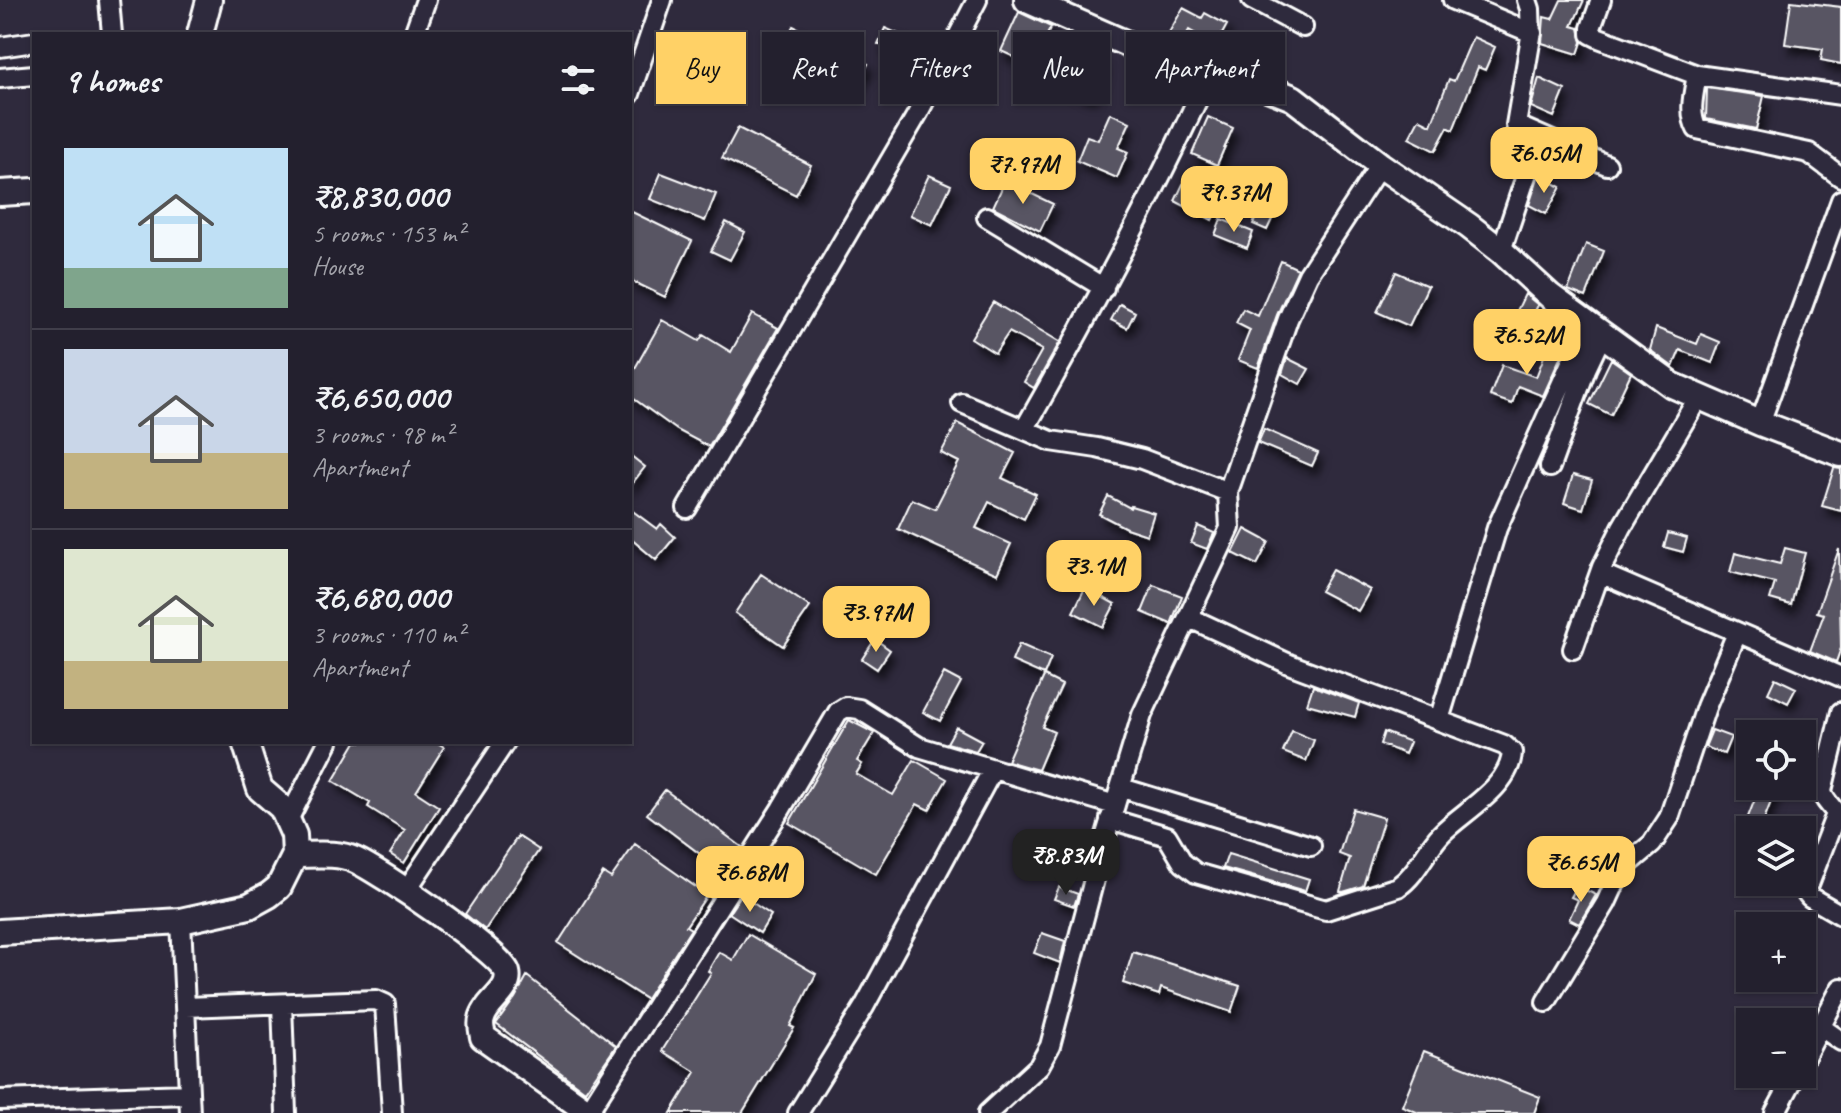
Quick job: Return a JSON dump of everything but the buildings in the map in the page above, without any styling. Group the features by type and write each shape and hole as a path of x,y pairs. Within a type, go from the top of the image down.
{"street":[{"path":"109,0 112,32"},
{"path":"201,32 209,0"},
{"path":"415,32 426,0"},
{"path":"632,88 662,0"},
{"path":"687,508 918,113 977,0"},
{"path":"1027,0 1126,43"},
{"path":"1252,0 1303,27"},
{"path":"1453,0 1532,33"},
{"path":"1501,251 1527,173 1516,125 1532,33 1527,0"},
{"path":"1601,0 1591,34 1697,75 1841,95"},
{"path":"0,47 32,42"},
{"path":"0,78 32,75"},
{"path":"1697,75 1692,120 1697,129 1809,153 1841,177"},
{"path":"1285,95 1501,251 1550,296 1672,385 1841,454"},
{"path":"1025,428 1162,178 1196,104"},
{"path":"1516,125 1607,165"},
{"path":"988,1113 1039,1066 1050,1046 1142,715 1230,528 1228,492 1288,319 1320,256 1380,165"},
{"path":"0,193 32,191"},
{"path":"1760,423 1841,200"},
{"path":"987,217 1104,288"},
{"path":"1550,467 1586,369 1595,330"},
{"path":"1439,720 1497,528 1595,330"},
{"path":"1573,649 1600,573 1622,527 1698,398"},
{"path":"962,403 1051,441 1142,459 1228,492"},
{"path":"1600,573 1841,677"},
{"path":"1116,804 1167,836 1183,863 1196,873 1326,910 1398,887 1408,880 1439,836 1481,802 1511,763 1512,752 1504,745 1289,664 1188,617"},
{"path":"1546,1002 1606,903 1621,870 1652,844 1669,818 1706,707 1737,633"},
{"path":"295,855 334,854 354,859 389,879 489,950 505,966 508,975 507,985 481,1020 483,1037 589,1112 781,809 838,712 846,707 859,709 919,747 1116,804 1311,846"},
{"path":"1841,712 1822,791 1824,799 1833,806 1836,814 1806,892 1841,915"},
{"path":"0,932 181,921 249,906 279,887 295,855 294,835 282,808 260,789 246,744"},
{"path":"288,820 327,744"},
{"path":"405,892 504,744"},
{"path":"798,1113 864,1007 993,769"},
{"path":"0,1100 190,1104 181,921"},
{"path":"1816,1036 1841,988"},
{"path":"186,1007 376,1000 385,1004 392,1113"},
{"path":"282,1004 286,1113"},
{"path":"1821,1027 1841,1041"},
{"path":"1775,1113 1788,1088"}]}
